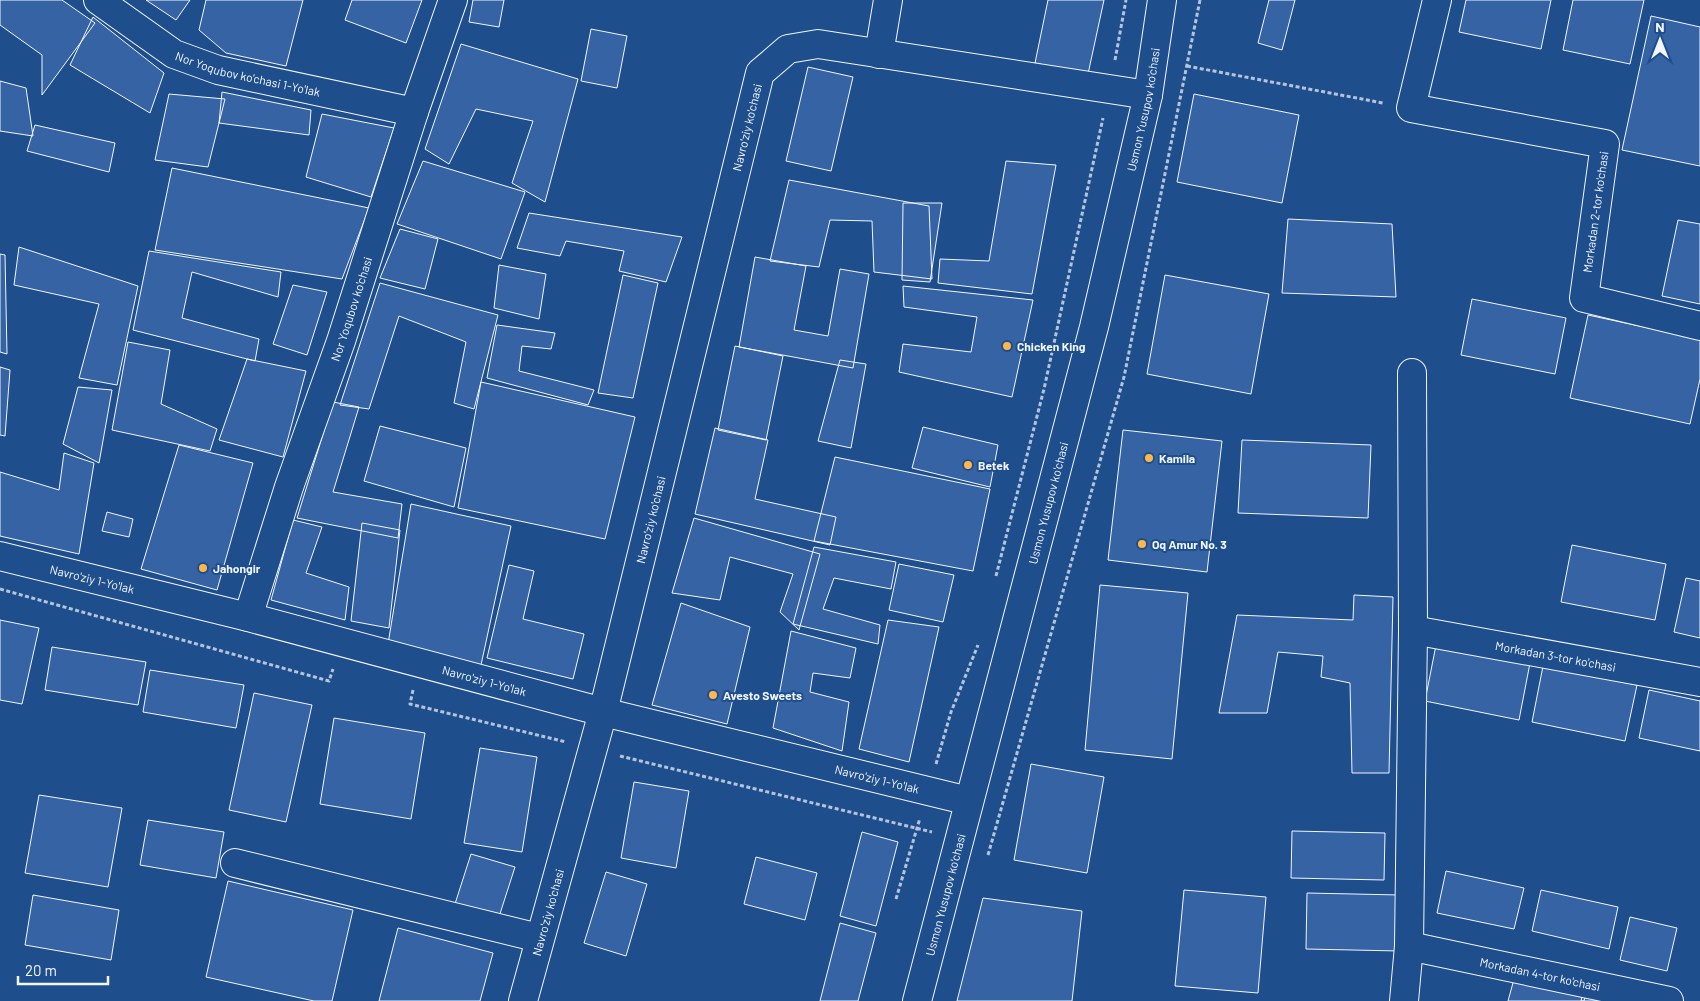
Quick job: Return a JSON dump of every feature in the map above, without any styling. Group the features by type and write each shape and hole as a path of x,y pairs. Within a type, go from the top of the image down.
{"street":[{"name":"Nor Yoqubov ko'chasi 1-Yo'lak","path":"98,0 174,54 218,70 414,112"},
{"name":"Nor Yoqubov ko'chasi","path":"248,617 289,486 341,341 414,112 453,0"},
{"path":"888,0 879,54 1148,95"},
{"name":"Usmon Yusupov ko'chasi","path":"916,1001 1094,327 1148,95 1162,0"},
{"path":"1411,108 1437,0"},
{"name":"Navro'ziy ko'chasi","path":"523,1001 603,712 760,72 788,49 818,44 879,54"},
{"name":"Morkadan 2-tor ko'chasi","path":"1411,108 1605,144 1584,298 1700,326"},
{"path":"1404,1001 1410,946 1412,373"},
{"name":"Navro'ziy 1-Yo'lak","path":"0,556 248,617 603,712 969,801"},
{"name":"Morkadan 3-tor ko'chasi","path":"1412,630 1700,682"},
{"path":"234,863 539,938"},
{"name":"Morkadan 4-tor ko'chasi","path":"1410,946 1669,1001"}],"path":[{"path":"995,580 1044,389 1096,159 1126,0"},
{"path":"419,663 410,704 991,846 1124,377 1200,0"},
{"path":"1152,60 1411,108"},
{"path":"0,589 329,681"},
{"path":"951,712 980,637"}],"building":[{"path":"0,0 62,0 95,23 42,95 42,55 0,25"},
{"path":"146,0 190,0 176,20"},
{"path":"206,0 303,0 286,66 226,53 199,30"},
{"path":"352,0 422,0 406,43 345,20"},
{"path":"473,0 504,0 499,27 469,22"},
{"path":"1048,0 1104,0 1088,74 1035,63"},
{"path":"1269,0 1295,0 1282,50 1258,43"},
{"path":"1466,0 1551,0 1541,49 1459,32"},
{"path":"1573,0 1644,0 1630,64 1563,50"},
{"path":"1651,16 1700,27 1700,166 1622,150"},
{"path":"93,17 164,73 150,113 70,65"},
{"path":"591,29 627,36 617,88 581,81"},
{"path":"461,44 578,79 545,202 512,183 533,121 476,109 449,164 425,149"},
{"path":"808,67 853,77 831,171 786,161"},
{"path":"0,81 26,88 33,136 0,131"},
{"path":"222,92 311,110 309,135 219,123"},
{"path":"169,94 225,99 208,167 155,160"},
{"path":"1194,94 1299,115 1282,203 1177,182"},
{"path":"322,114 394,128 371,197 306,177"},
{"path":"35,125 115,143 109,172 27,151"},
{"path":"423,161 525,192 501,259 397,224"},
{"path":"1006,161 1056,165 1032,294 938,283 940,259 989,261"},
{"path":"172,168 369,208 342,279 155,250"},
{"path":"789,180 929,206 932,279 874,272 872,221 830,220 819,267 770,261"},
{"path":"903,203 942,203 930,282 902,280"},
{"path":"529,213 682,237 666,282 619,271 624,251 566,241 560,256 517,248"},
{"path":"1288,219 1392,224 1396,297 1282,293"},
{"path":"1678,220 1700,224 1700,304 1662,296"},
{"path":"400,229 438,239 425,289 380,278"},
{"path":"19,247 138,286 117,385 79,378 99,304 14,285"},
{"path":"149,251 281,272 278,297 192,272 182,318 259,339 255,361 133,330"},
{"path":"0,254 5,255 7,354 0,352"},
{"path":"755,257 806,266 794,330 828,336 840,269 869,274 853,368 739,347"},
{"path":"499,265 546,274 539,319 494,308"},
{"path":"623,275 658,283 633,398 598,393"},
{"path":"1165,275 1269,294 1251,394 1147,374"},
{"path":"380,283 498,315 474,409 454,403 466,342 399,316 369,409 340,405"},
{"path":"293,285 327,292 307,355 273,344"},
{"path":"903,286 1033,300 1012,397 899,372 903,344 971,352 977,317 904,307"},
{"path":"1472,299 1566,318 1555,374 1461,355"},
{"path":"1588,315 1700,339 1700,379 1690,424 1570,398"},
{"path":"497,325 555,333 551,349 522,346 519,371 594,390 588,405 487,378"},
{"path":"128,342 170,350 161,404 217,429 210,451 112,430"},
{"path":"735,346 783,356 766,440 718,430"},
{"path":"247,359 306,371 283,457 219,440"},
{"path":"840,360 866,364 851,448 818,441"},
{"path":"0,367 10,370 5,436 0,435"},
{"path":"481,382 635,417 605,539 458,508"},
{"path":"78,387 112,390 99,463 63,444"},
{"path":"333,402 359,407 333,492 402,504 398,538 297,518"},
{"path":"380,426 466,448 454,507 364,481"},
{"path":"923,427 998,445 990,487 912,468"},
{"path":"715,428 768,440 755,499 836,517 830,545 695,514"},
{"path":"1123,430 1222,441 1207,572 1108,560"},
{"path":"1242,440 1371,445 1368,518 1238,513"},
{"path":"179,445 253,463 217,590 141,569"},
{"path":"64,453 94,463 79,554 0,536 0,472 59,490"},
{"path":"835,457 990,489 973,571 814,541"},
{"path":"411,504 511,526 481,665 388,644"},
{"path":"107,512 133,519 129,537 102,531"},
{"path":"694,518 820,554 799,630 780,612 793,574 730,557 720,600 672,593"},
{"path":"293,520 322,527 306,573 349,587 345,620 271,600"},
{"path":"362,523 400,530 389,628 351,621"},
{"path":"1572,545 1666,564 1655,620 1561,602"},
{"path":"814,547 896,562 891,589 834,578 823,609 880,625 878,644 793,624"},
{"path":"899,564 954,575 943,622 889,610"},
{"path":"509,565 534,571 523,619 584,634 573,679 487,658"},
{"path":"1686,578 1700,581 1700,638 1674,632"},
{"path":"1100,585 1188,593 1172,759 1085,750"},
{"path":"1354,595 1393,597 1389,773 1352,773 1350,683 1321,677 1323,656 1278,652 1267,713 1219,713 1237,615 1353,620"},
{"path":"681,603 750,627 727,724 652,705"},
{"path":"0,620 39,628 22,704 0,700"},
{"path":"888,620 939,627 909,762 859,749"},
{"path":"791,631 856,648 850,678 813,673 810,692 849,702 842,751 773,728"},
{"path":"1436,645 1530,663 1519,720 1425,701"},
{"path":"52,647 146,662 138,705 45,690"},
{"path":"1543,666 1637,685 1625,741 1532,722"},
{"path":"150,670 244,685 236,728 143,712"},
{"path":"1649,690 1700,701 1700,751 1639,738"},
{"path":"254,693 312,705 286,822 229,810"},
{"path":"334,718 425,733 411,819 320,804"},
{"path":"480,748 537,757 522,852 464,843"},
{"path":"1031,764 1104,777 1087,873 1014,860"},
{"path":"634,782 689,791 676,868 621,858"},
{"path":"39,795 122,808 108,887 25,873"},
{"path":"148,820 224,832 216,878 140,865"},
{"path":"1292,831 1385,833 1384,880 1291,878"},
{"path":"862,832 898,842 876,926 840,916"},
{"path":"471,854 515,867 498,920 454,907"},
{"path":"756,857 817,873 805,920 744,904"},
{"path":"1446,871 1524,888 1514,929 1437,913"},
{"path":"606,872 647,884 626,956 584,943"},
{"path":"228,881 353,910 332,1001 314,1001 206,977"},
{"path":"1184,890 1266,897 1258,993 1175,986"},
{"path":"1541,890 1618,907 1609,949 1532,931"},
{"path":"1307,893 1400,895 1399,951 1306,949"},
{"path":"33,895 119,910 111,960 25,945"},
{"path":"983,898 1082,911 1072,1001 957,1001"},
{"path":"1630,917 1677,928 1667,971 1620,960"},
{"path":"840,923 876,933 858,1001 820,1001"},
{"path":"398,928 493,953 480,1001 379,1001"},
{"path":"1514,979 1585,997 1584,1001 1508,1001"},
{"path":"1583,993 1619,1001 1581,1001"}],"place":[{"name":"Chicken King","path":"1007,346"},
{"name":"Kamila","path":"1149,458"},
{"name":"Betek","path":"968,465"},
{"name":"Oq Amur No. 3","path":"1142,544"},
{"name":"Jahongir","path":"203,568"},
{"name":"Avesto Sweets","path":"713,695"}]}
